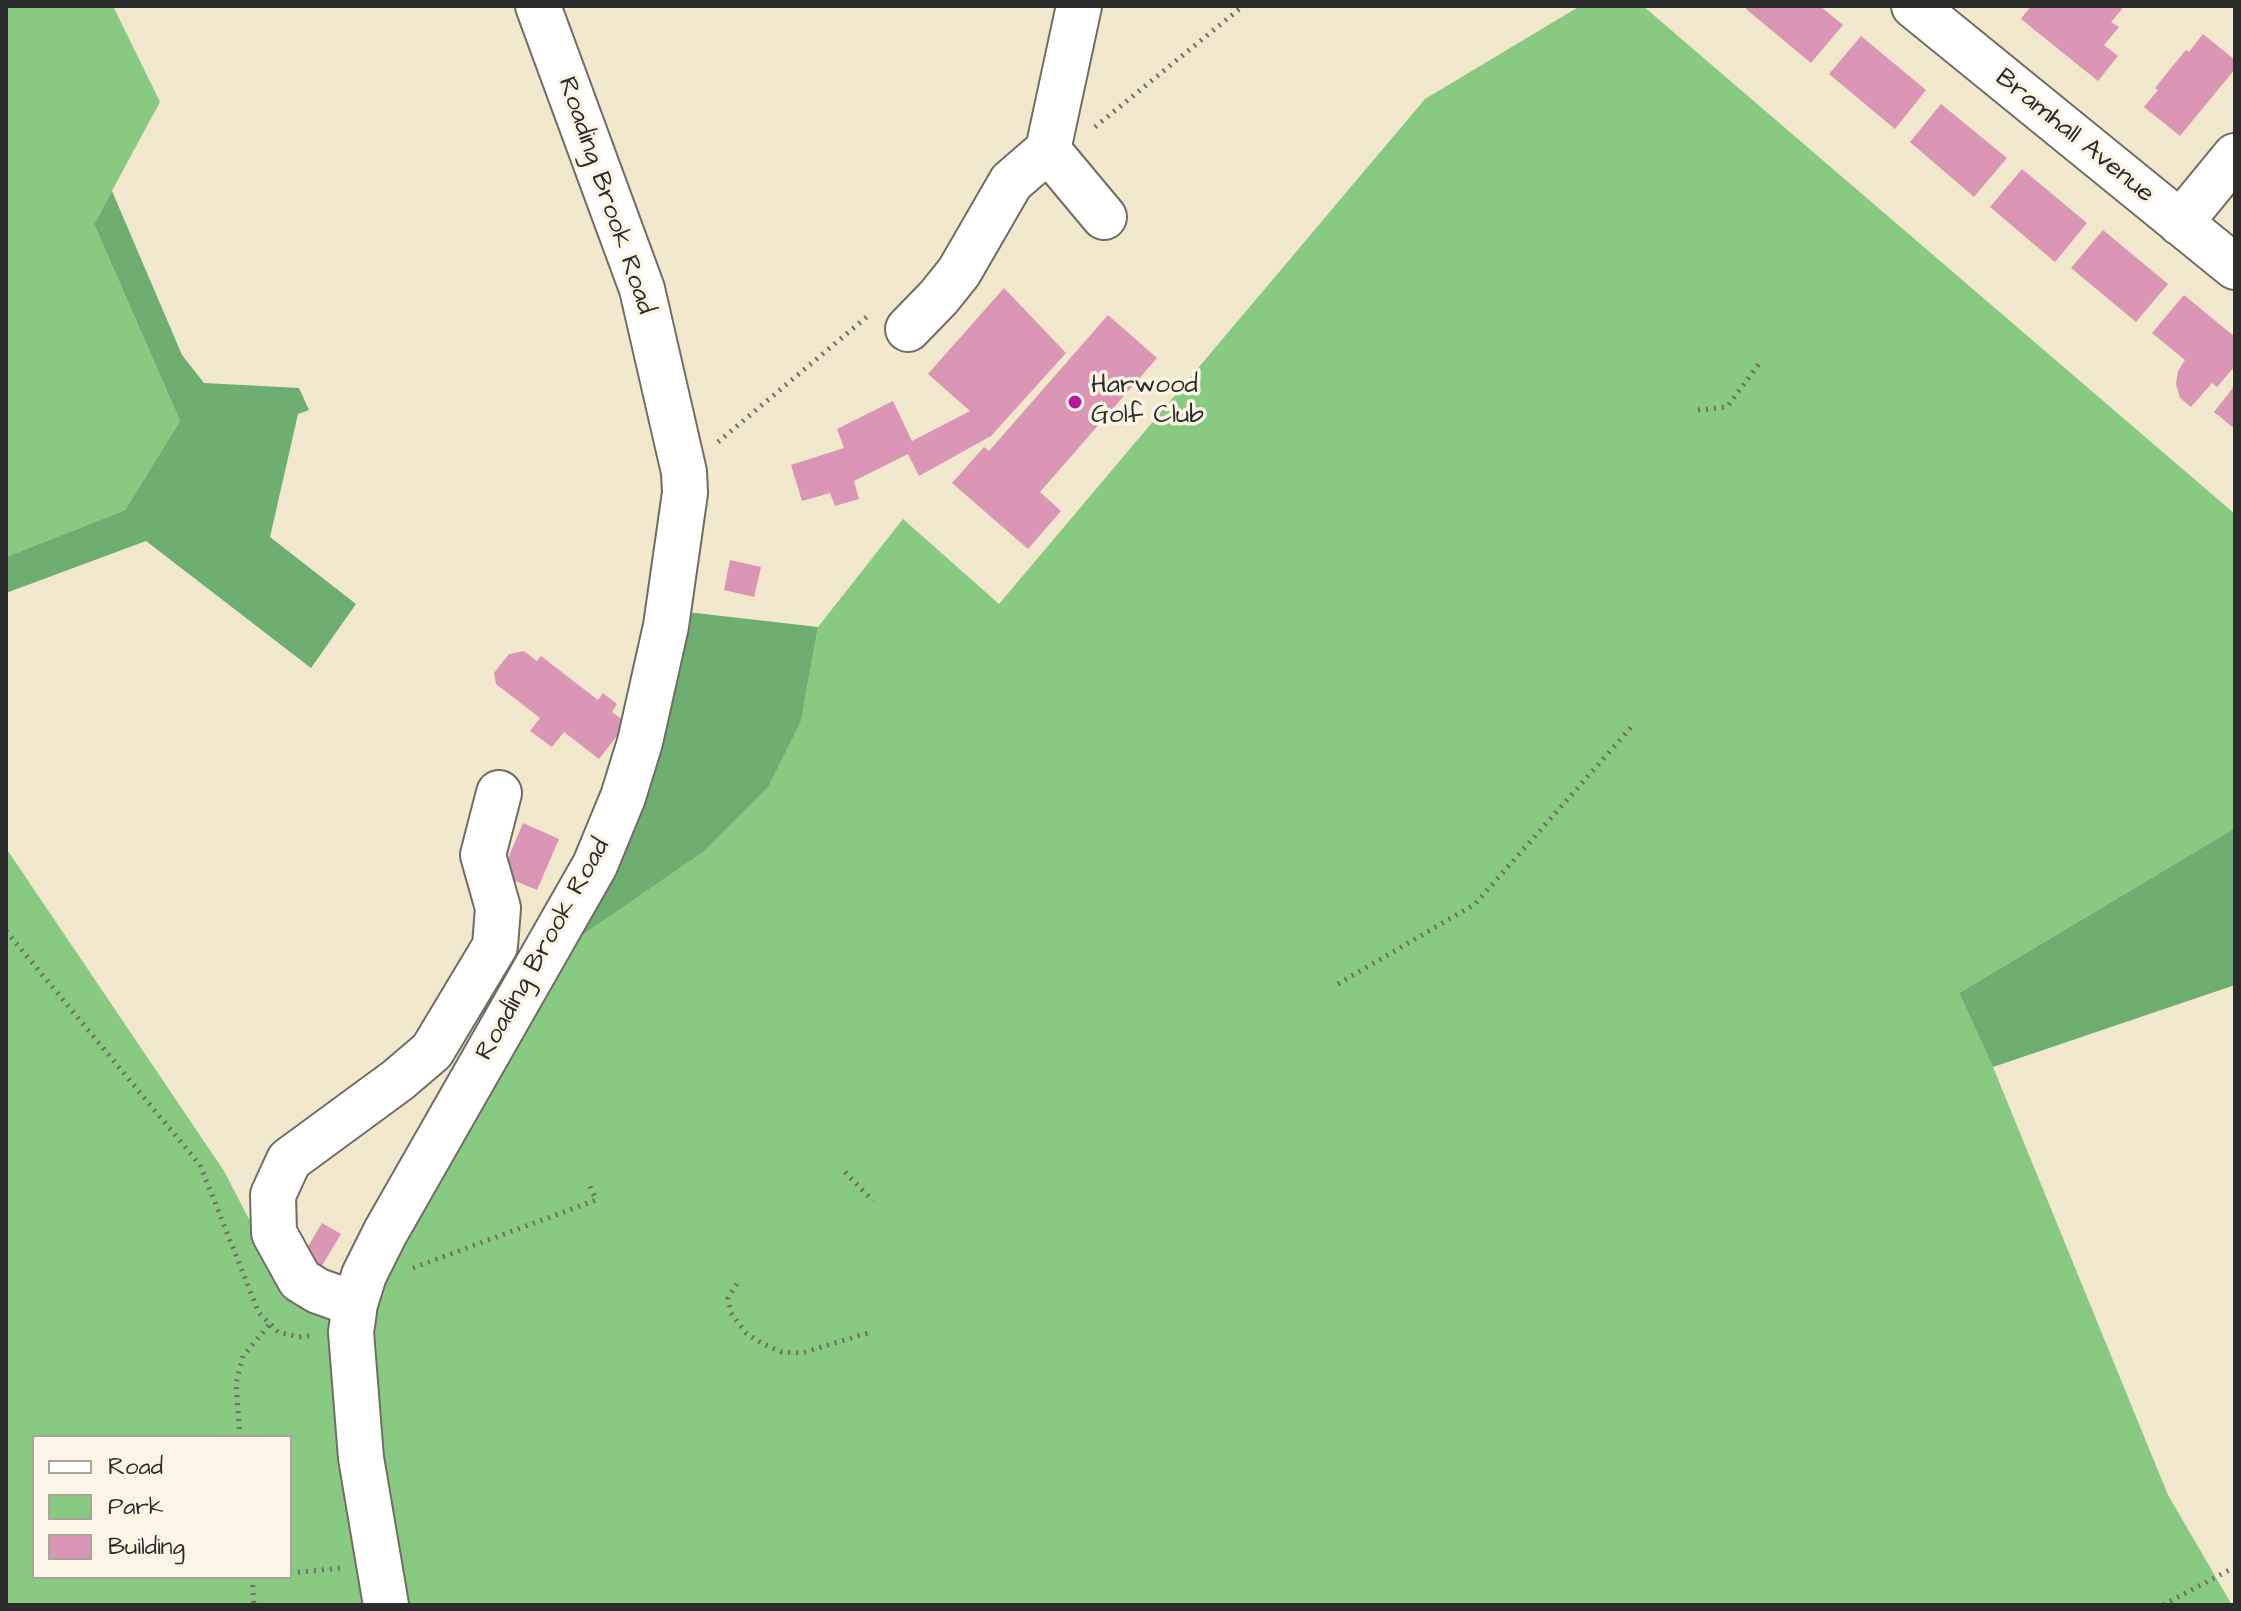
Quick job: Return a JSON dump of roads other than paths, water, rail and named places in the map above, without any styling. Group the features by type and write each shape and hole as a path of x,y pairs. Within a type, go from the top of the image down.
{"street":[{"name":"Roading Brook Road","path":"382,1584 361,1458 353,1318 364,1275 595,865 623,797 640,742 666,626 685,493 684,472 642,289 538,6"},
{"path":"893,318 939,297 959,272 1011,182 1052,155 1079,6"},
{"name":"Bramhall Avenue","path":"1914,6 2235,267"},
{"path":"1052,155 1104,217"},
{"path":"2180,223 2235,156"},
{"path":"353,1318 300,1280 274,1233 273,1195 289,1160 398,1080 432,1051 495,946 498,908 483,855 499,793"}],"place":[{"name":"Harwood Golf Club","path":"1075,402"}]}
